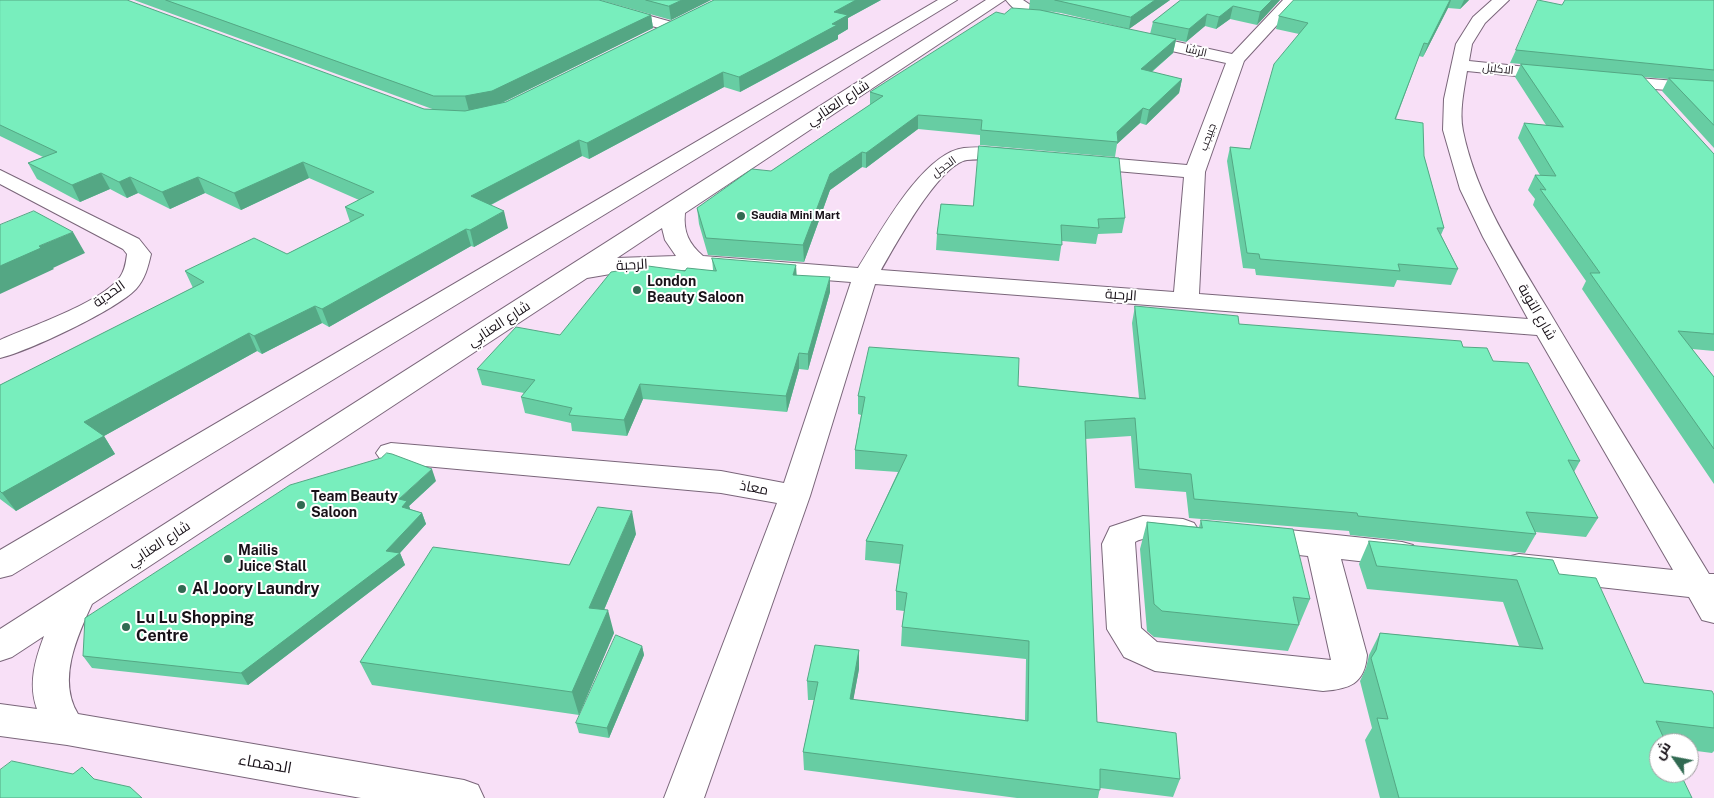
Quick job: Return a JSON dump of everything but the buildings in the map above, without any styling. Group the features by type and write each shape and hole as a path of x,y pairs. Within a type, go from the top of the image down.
{"street":[{"path":"576,0 673,27"},
{"path":"0,566 949,0"},
{"name":"شارع العنابي","path":"0,647 997,0"},
{"path":"1014,0 1020,6 1039,16"},
{"name":"جبيجب","path":"1186,300 1195,172 1236,60 1292,0"},
{"name":"شارع التوبة","path":"1501,0 1479,20 1464,44 1453,99 1453,130 1471,189 1494,237 1546,328 1709,594"},
{"path":"968,19 998,15 1039,16 1058,20"},
{"path":"648,40 691,18"},
{"name":"الرشا","path":"1148,25 1128,36 1236,60"},
{"name":"الاكليل","path":"1461,65 1576,77"},
{"path":"1595,79 1714,89"},
{"path":"1642,84 1662,105"},
{"name":"الحجل","path":"795,496 865,276 918,191 930,177 951,159 964,154 981,153 1195,172"},
{"name":"الحدية","path":"0,176 131,244 139,254 137,268 126,284 103,302 0,350"},
{"path":"674,210 672,223 674,237 682,251 696,263"},
{"name":"الرحبة","path":"571,277 613,266 696,263 1546,328"},
{"name":"معاذ","path":"391,453 722,482 795,496"},
{"path":"684,798 795,496"},
{"path":"1321,545 1349,655 1348,667 1339,675 1323,676 1165,657 1140,651 1129,641 1124,629 1118,544 1121,534 1130,528 1144,527 1223,535 1429,556"},
{"path":"1487,562 1709,594"},
{"path":"67,729 53,704 51,677 56,650 80,595"},
{"name":"الدهماء","path":"0,720 67,729 464,798"}],"place":[{"name":"Saudia Mini Mart","path":"741,216"},
{"name":"London Beauty Saloon","path":"637,290"},
{"name":"Team Beauty Saloon","path":"301,505"},
{"name":"Mailis Juice Stall","path":"228,559"},
{"name":"Al Joory Laundry","path":"182,589"},
{"name":"Lu Lu Shopping Centre","path":"126,627"}]}
